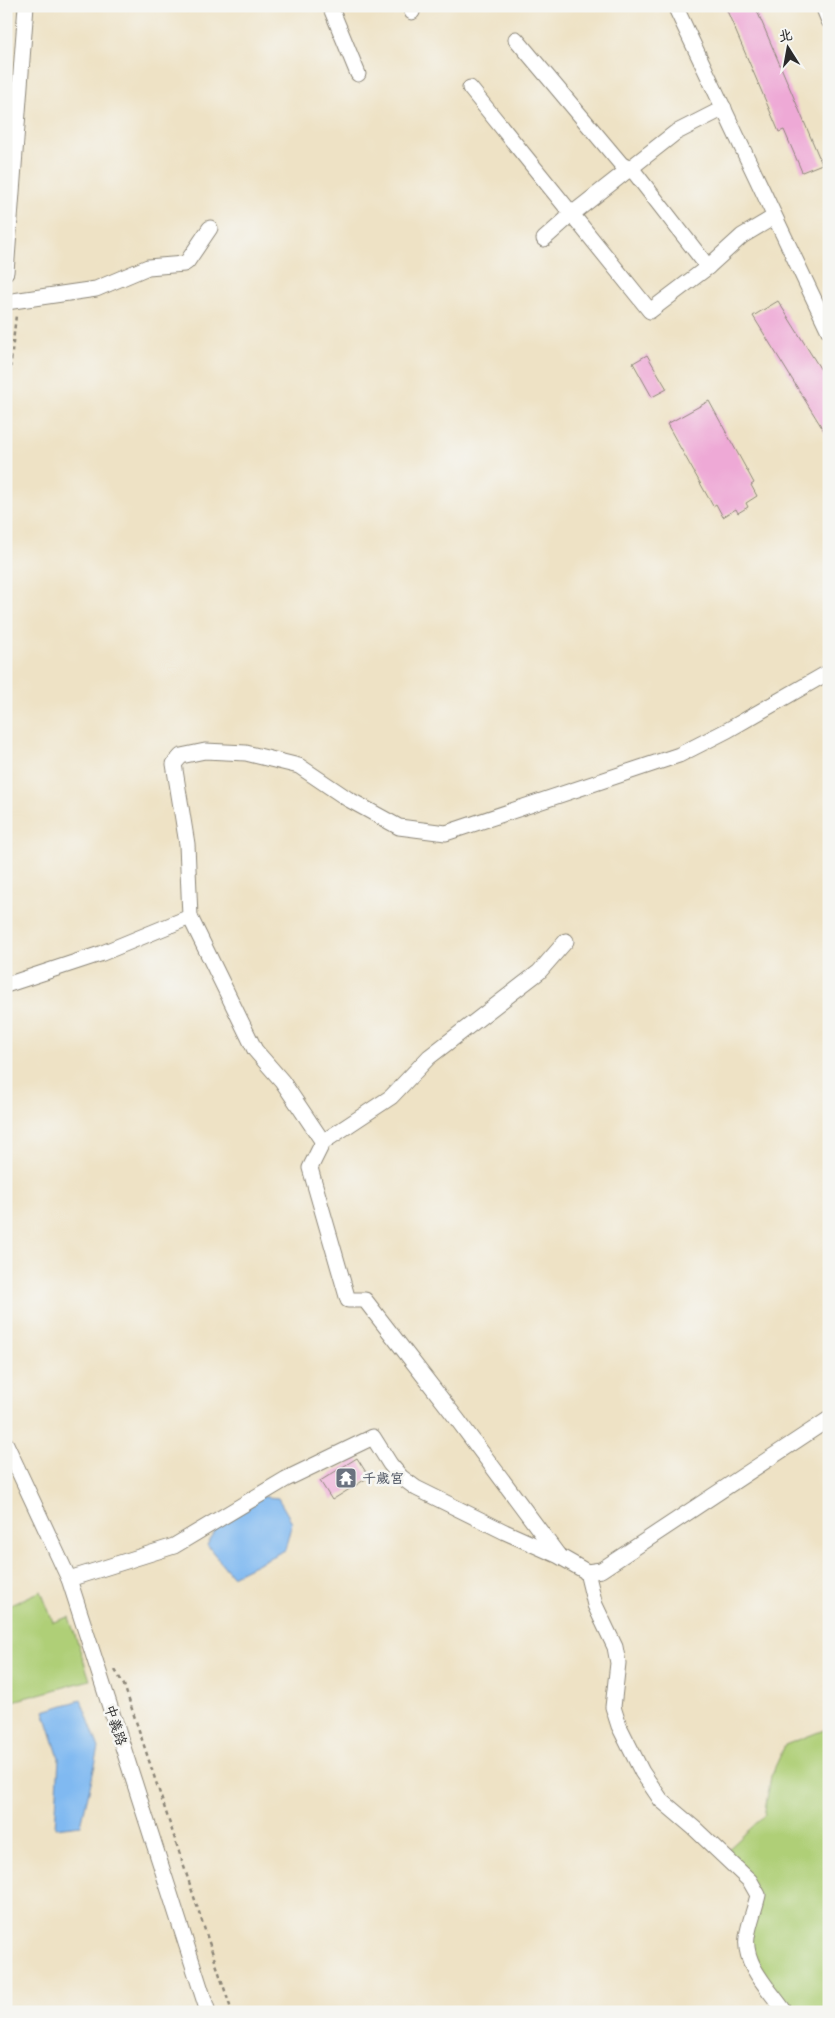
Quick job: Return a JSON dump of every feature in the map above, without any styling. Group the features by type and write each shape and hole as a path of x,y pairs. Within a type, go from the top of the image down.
{"street":[{"path":"6,272 26,6"},
{"path":"330,6 358,74"},
{"path":"675,6 829,331"},
{"path":"823,6 829,20"},
{"path":"516,39 628,170 635,173 708,267"},
{"path":"470,88 650,311 708,267 742,236 774,217"},
{"path":"544,239 572,214 674,133 724,108"},
{"path":"6,302 96,289 148,267 184,264 210,228"},
{"path":"323,1142 282,1081 255,1050 190,917 187,844 174,764 181,756 205,751 246,753 298,766 348,799 399,827 446,833 679,754 728,730 829,672"},
{"path":"6,984 100,954 190,917"},
{"path":"559,1556 365,1300 348,1300 310,1168 323,1142 392,1098 430,1057 540,972 566,941"},
{"path":"69,1579 174,1546 286,1479 373,1437 390,1464 401,1477 416,1488 504,1532 559,1556 587,1572 601,1570 829,1419"},
{"name":"中義路","path":"6,1444 69,1579 208,2012"},
{"path":"587,1572 595,1605 615,1647 618,1663 613,1707 619,1726 642,1772 661,1800 694,1828 750,1881 758,1895 747,1938 750,1956 761,1982 785,2012"}],"path":[{"path":"115,1670 124,1685 232,2012"}],"green space":[{"path":"41,1591 53,1622 69,1617 90,1680 6,1703 6,1607"},
{"path":"829,1728 829,2012 782,2012 744,1940 756,1895 722,1855 764,1816 771,1776 785,1745"}],"water":[{"path":"257,1496 278,1498 292,1522 285,1550 232,1576 207,1545 223,1518"},
{"path":"81,1700 99,1748 81,1825 55,1828 59,1758 44,1711"}],"building":[{"path":"725,6 755,6 822,164 802,172 784,130 779,132"},
{"path":"778,301 821,370 829,365 829,439 753,316"},
{"path":"647,355 667,389 652,397 633,363"},
{"path":"709,401 754,483 751,485 757,496 746,503 748,507 738,513 736,509 723,517 716,504 713,506 667,424"},
{"name":"千歲宮","path":"357,1458 369,1477 332,1500 320,1481"}],"place":[{"name":"千歲宮","path":"346,1478"}]}
